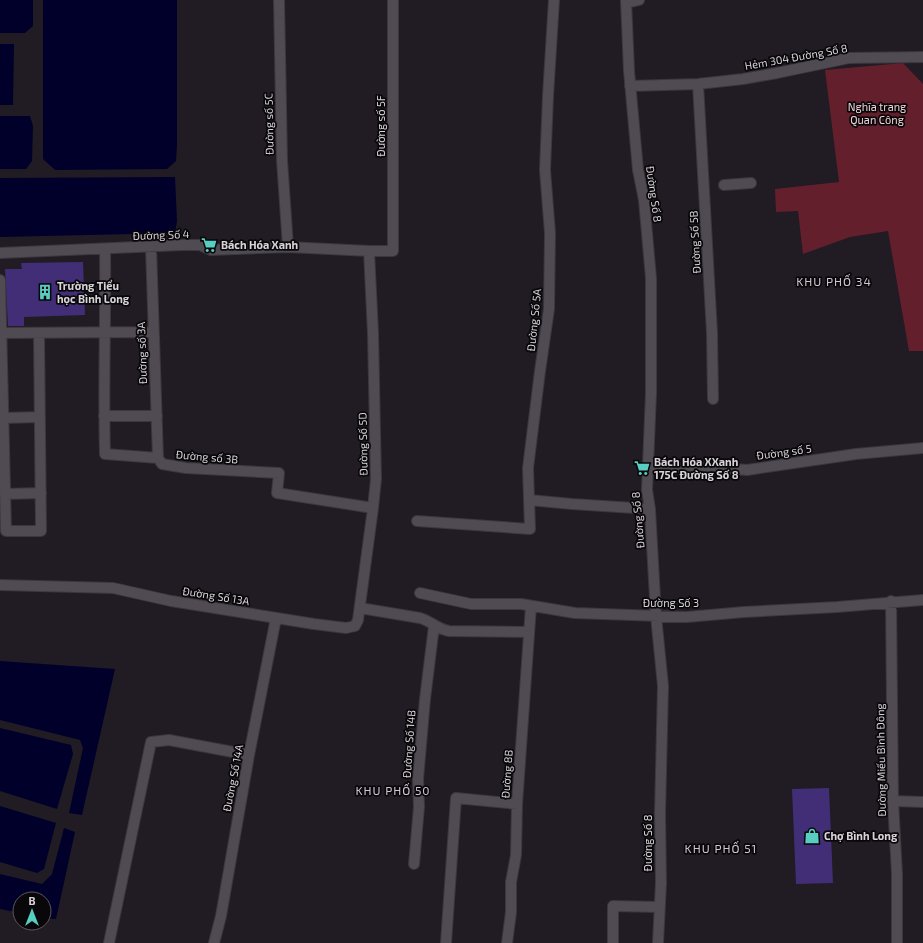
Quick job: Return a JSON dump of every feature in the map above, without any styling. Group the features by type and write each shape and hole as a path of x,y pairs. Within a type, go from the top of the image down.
{"street":[{"name":"Đường số 5C","path":"279,0 282,160 288,247"},
{"name":"Đường số 5F","path":"369,252 393,252 393,0"},
{"name":"Đường Số 5A","path":"418,521 530,530 528,468 549,309 550,233 545,170 554,0"},
{"path":"626,1 639,0"},
{"name":"Đường Số 8","path":"626,1 630,86 638,170 646,214 651,278 651,393 647,490 650,509 656,616 663,686 660,814 661,883 658,943"},
{"name":"Hẻm 304 Đường Số 8","path":"698,84 777,73 849,58 923,57"},
{"path":"630,86 698,84"},
{"name":"Đường Số 5B","path":"698,84 712,333 713,399"},
{"path":"724,185 751,183"},
{"name":"Đường Số 4","path":"0,253 200,245 211,250 288,247 369,252"},
{"name":"Đường số 3A","path":"151,247 158,458"},
{"name":"Đường số 3B","path":"105,249 105,454 158,458 162,464 186,468 279,473 277,492 373,508"},
{"name":"Đường Số 5D","path":"346,628 355,626 358,620 376,479 369,252"},
{"path":"0,280 6,530 41,530 39,333"},
{"path":"1,333 154,332"},
{"path":"104,416 156,416"},
{"path":"3,418 40,417"},
{"name":"Đường số 5","path":"647,468 720,468 747,470 856,454 923,448"},
{"path":"5,494 41,493"},
{"path":"529,500 650,509"},
{"name":"Đường Số 13A","path":"0,585 113,588 171,601 346,628"},
{"name":"Đường Số 3","path":"420,593 471,604 521,604 575,613 687,617 891,601 923,600"},
{"name":"Đường Miếu Bình Đông","path":"891,601 892,801 897,874 897,943"},
{"name":"Đường 8B","path":"507,943 511,912 511,882 516,855 517,804 531,606"},
{"path":"360,608 428,620 434,626 449,631 529,632"},
{"name":"Đường Số 14A","path":"214,943 221,916 249,755 276,618"},
{"name":"Đường Số 14B","path":"414,864 419,807 418,779 425,699 434,626"},
{"path":"109,943 151,742 169,740 249,755"},
{"path":"446,943 456,798 517,804"},
{"path":"892,801 923,802"},
{"path":"612,943 613,906 659,908"}],"green space":[{"name":"Nghĩa trang Quan Công","path":"903,63 923,84 923,351 909,351 888,231 850,237 803,254 798,211 776,212 775,189 839,182 825,70"}],"water":[{"path":"0,0 33,0 33,26 25,33 0,33"},
{"path":"43,0 177,0 177,145 176,161 167,169 55,170 43,159"},
{"path":"0,44 14,44 13,105 0,105"},
{"path":"0,116 30,116 33,126 32,161 26,169 0,169"},
{"path":"175,177 177,221 175,233 0,237 0,178"},
{"path":"0,661 115,669 82,815 69,813 83,748 80,740 0,720"},
{"path":"0,728 71,745 73,754 57,809 0,791"},
{"path":"0,806 56,823 44,869 37,873 0,862"},
{"path":"64,828 75,832 56,919 52,919 52,891 12,891 12,911 0,909 0,874 42,884 52,874"}],"building":[{"name":"Trường Tiểu học Bình Long","path":"83,262 85,315 24,317 24,326 8,326 5,269 22,269 21,263"},
{"name":"Chợ Bình Long","path":"829,788 833,883 796,884 792,789"}],"place":[{"name":"Bách Hóa Xanh","path":"209,245"},
{"name":"Trường Tiểu học Bình Long","path":"45,292"},
{"name":"Bách Hóa XXanh 175C Đường Số 8","path":"642,468"},
{"name":"Chợ Bình Long","path":"812,836"}],"district":[{"name":"KHU PHỐ 34","path":"834,282"},
{"name":"KHU PHỐ 50","path":"393,791"},
{"name":"KHU PHỐ 51","path":"721,849"}]}
